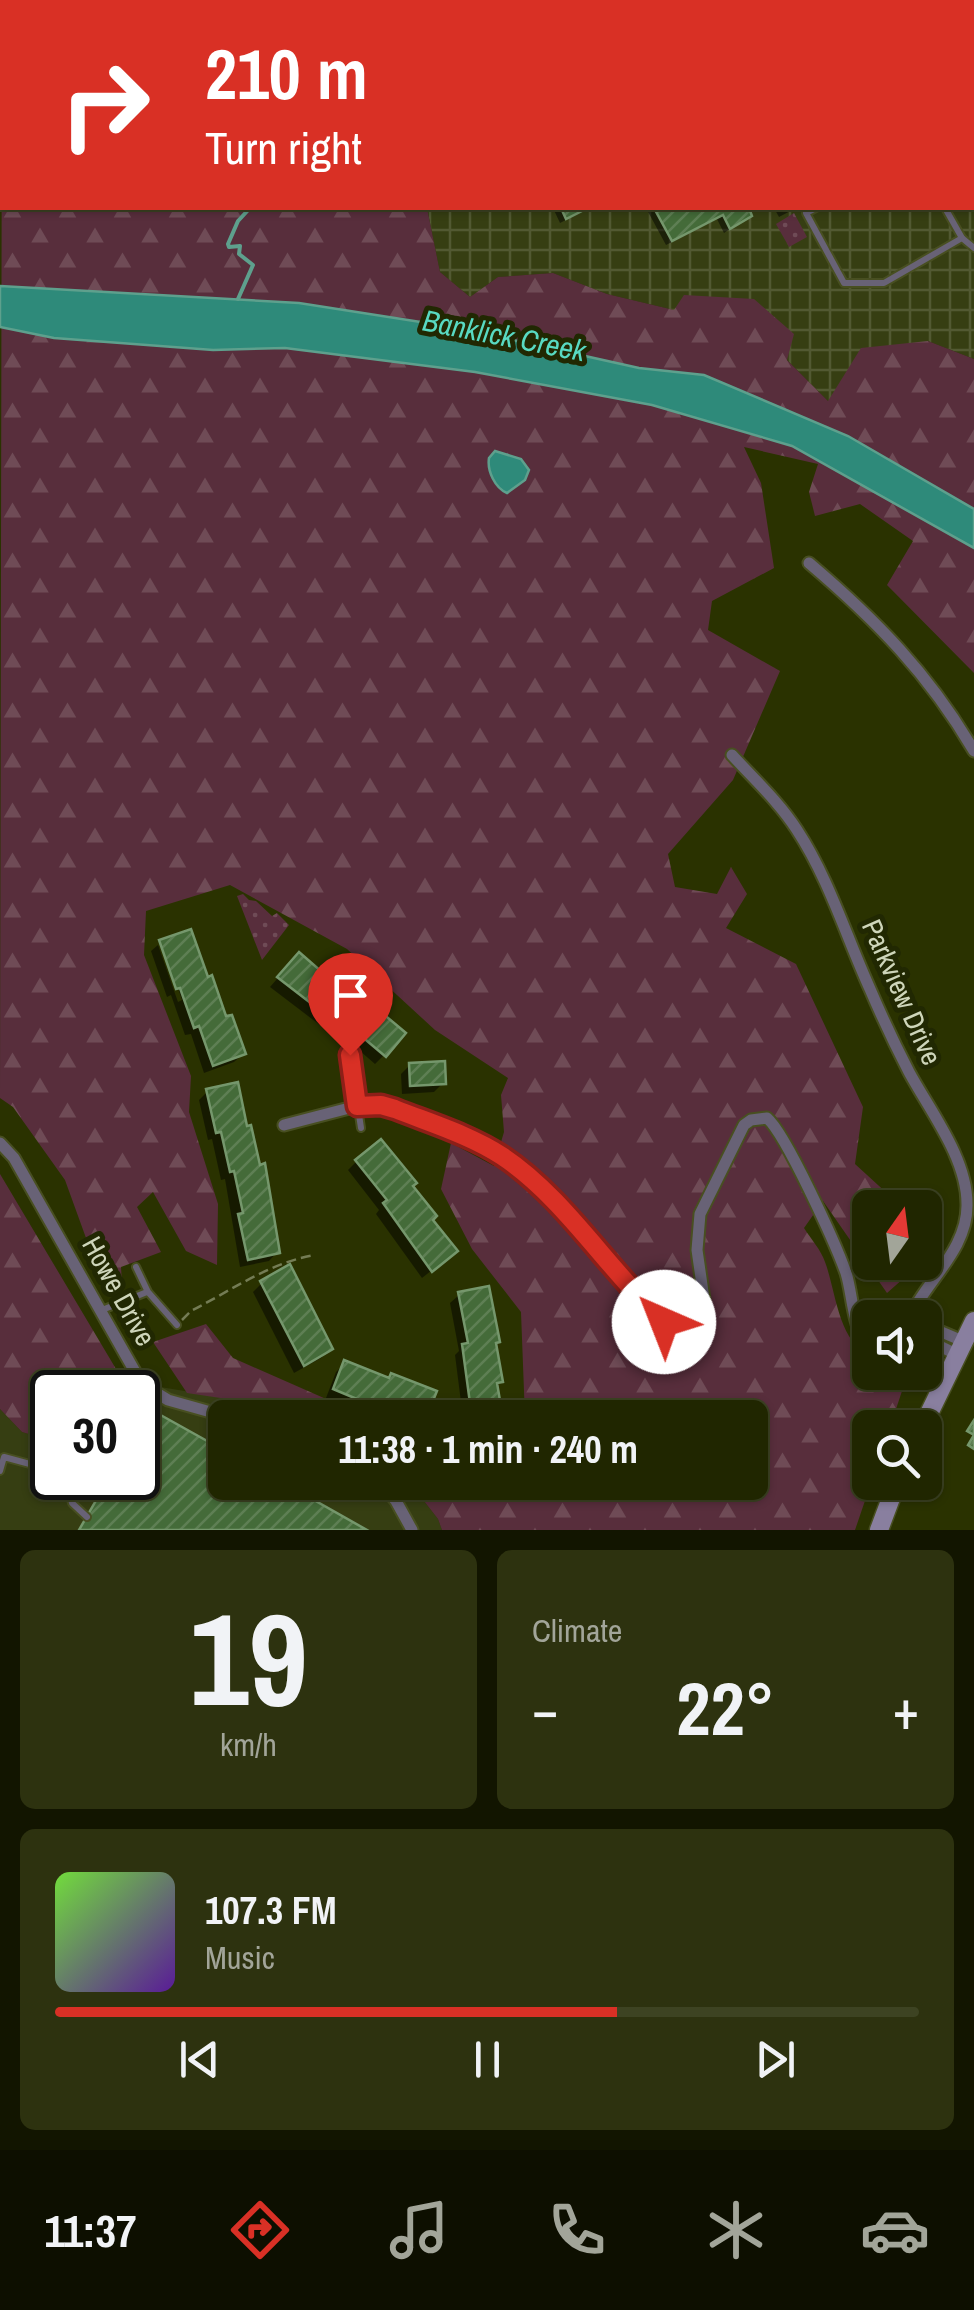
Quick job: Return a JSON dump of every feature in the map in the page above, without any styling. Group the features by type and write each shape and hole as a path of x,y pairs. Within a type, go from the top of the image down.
{"main road":[{"path":"931,1410 974,1321"},
{"path":"878,1530 890,1500"}],"street":[{"path":"808,563 867,612 911,659 974,751"},
{"name":"Parkview Drive","path":"732,755 795,826 816,861 876,1002 955,1156 967,1203 960,1234 944,1268 918,1300"},
{"path":"284,1126 357,1106 381,1105 491,1148 534,1182 642,1302 664,1322 675,1325 692,1320 701,1312 704,1298 696,1250 700,1214 744,1126 751,1120 767,1118 779,1132 812,1197 845,1272 852,1300"},
{"name":"Howe Drive","path":"0,1143 14,1158 102,1310 130,1370"},
{"path":"942,1336 962,1348"},
{"path":"942,1343 962,1348"},
{"name":"Howe Drive","path":"160,1397 208,1411"},
{"path":"395,1500 412,1530"}],"lane":[{"path":"812,210 806,213 844,282 884,283 962,238"},
{"path":"945,210 962,238 974,248"},
{"path":"350,1055 361,1128"},
{"path":"136,1267 148,1292 178,1324"},
{"path":"102,1310 148,1292"},
{"path":"0,1471 4,1457 30,1464"},
{"path":"71,1500 87,1517"}],"path":[{"path":"178,1324 191,1311 264,1273 315,1255"}],"shaded area":[{"path":"427,210 974,210 974,359 928,341 828,401 787,360 674,310 607,294 553,273 498,277 470,297 440,272"},
{"path":"160,1387 240,1400 208,1400 208,1500 423,1500 442,1530 0,1530 0,1409 22,1432 30,1434 30,1500 160,1500"}],"green space":[{"path":"2,210 427,210 440,272 470,297 498,277 553,273 607,294 674,310 684,295 754,299 794,334 787,360 828,401 861,348 928,341 974,359 974,673 887,585 913,541 860,504 815,516 809,492 818,464 744,447 761,483 774,568 712,601 708,630 780,671 733,780 668,854 675,887 717,894 731,867 747,894 726,928 796,964 863,1107 855,1164 883,1190 852,1190 852,1243 823,1201 804,1228 823,1258 852,1340 852,1390 902,1390 896,1410 852,1410 852,1500 865,1500 855,1530 442,1530 423,1500 768,1500 768,1400 524,1400 521,1312 472,1249 441,1189 451,1143 494,1166 504,1132 501,1095 508,1078 435,1030 347,949 230,885 146,911 144,955 191,1076 189,1112 218,1204 217,1265 186,1251 153,1192 137,1207 161,1252 121,1267 122,1284 102,1282 65,1180 13,1107 0,1098"},
{"path":"794,213 807,237 789,247 776,224"},
{"path":"243,894 272,916 277,913 289,925 262,960 237,896"},
{"path":"0,1174 117,1370 30,1370 30,1434 22,1432 0,1409"},
{"path":"878,1280 902,1280 887,1293"},
{"path":"206,1324 233,1358 328,1400 234,1400 187,1393 153,1342"}],"water":[{"path":"0,286 299,303 459,328 639,368 704,375 848,436 974,509 974,548 792,446 652,405 475,372 285,348 213,350 54,338 0,327"},
{"path":"495,451 521,459 529,470 525,480 507,493 491,473 489,458"}],"building":[{"path":"562,210 584,210 566,219"},
{"path":"655,210 750,210 752,216 730,229 723,215 672,241"},
{"path":"191,929 208,977 212,975 226,1016 232,1015 246,1054 213,1066 199,1026 194,1028 180,988 176,989 159,940"},
{"path":"299,952 331,980 334,976 406,1033 386,1057 347,1024 343,1028 277,977"},
{"path":"445,1061 446,1084 410,1086 409,1063"},
{"path":"238,1082 260,1165 265,1163 280,1253 248,1260 234,1171 230,1172 221,1132 216,1133 206,1089"},
{"path":"381,1139 417,1183 413,1186 437,1216 433,1220 458,1251 432,1272 383,1203 387,1200 355,1160"},
{"path":"290,1264 333,1349 304,1366 260,1281"},
{"path":"489,1286 500,1342 496,1343 503,1382 497,1383 500,1400 470,1400 462,1344 468,1343 458,1292"},
{"path":"344,1360 437,1391 433,1400 359,1400 333,1389"},
{"path":"160,1415 208,1442 208,1500 314,1500 367,1530 79,1530 96,1500 160,1500"}],"waterway":[{"path":"238,299 253,265 239,254 240,246 228,244 238,221 248,210"}],"route":[{"path":"350,1055 357,1106 395,1109 491,1148 506,1158 534,1182 664,1322"}],"water label":[{"name":"Banklick Creek","path":"504,336"}]}
